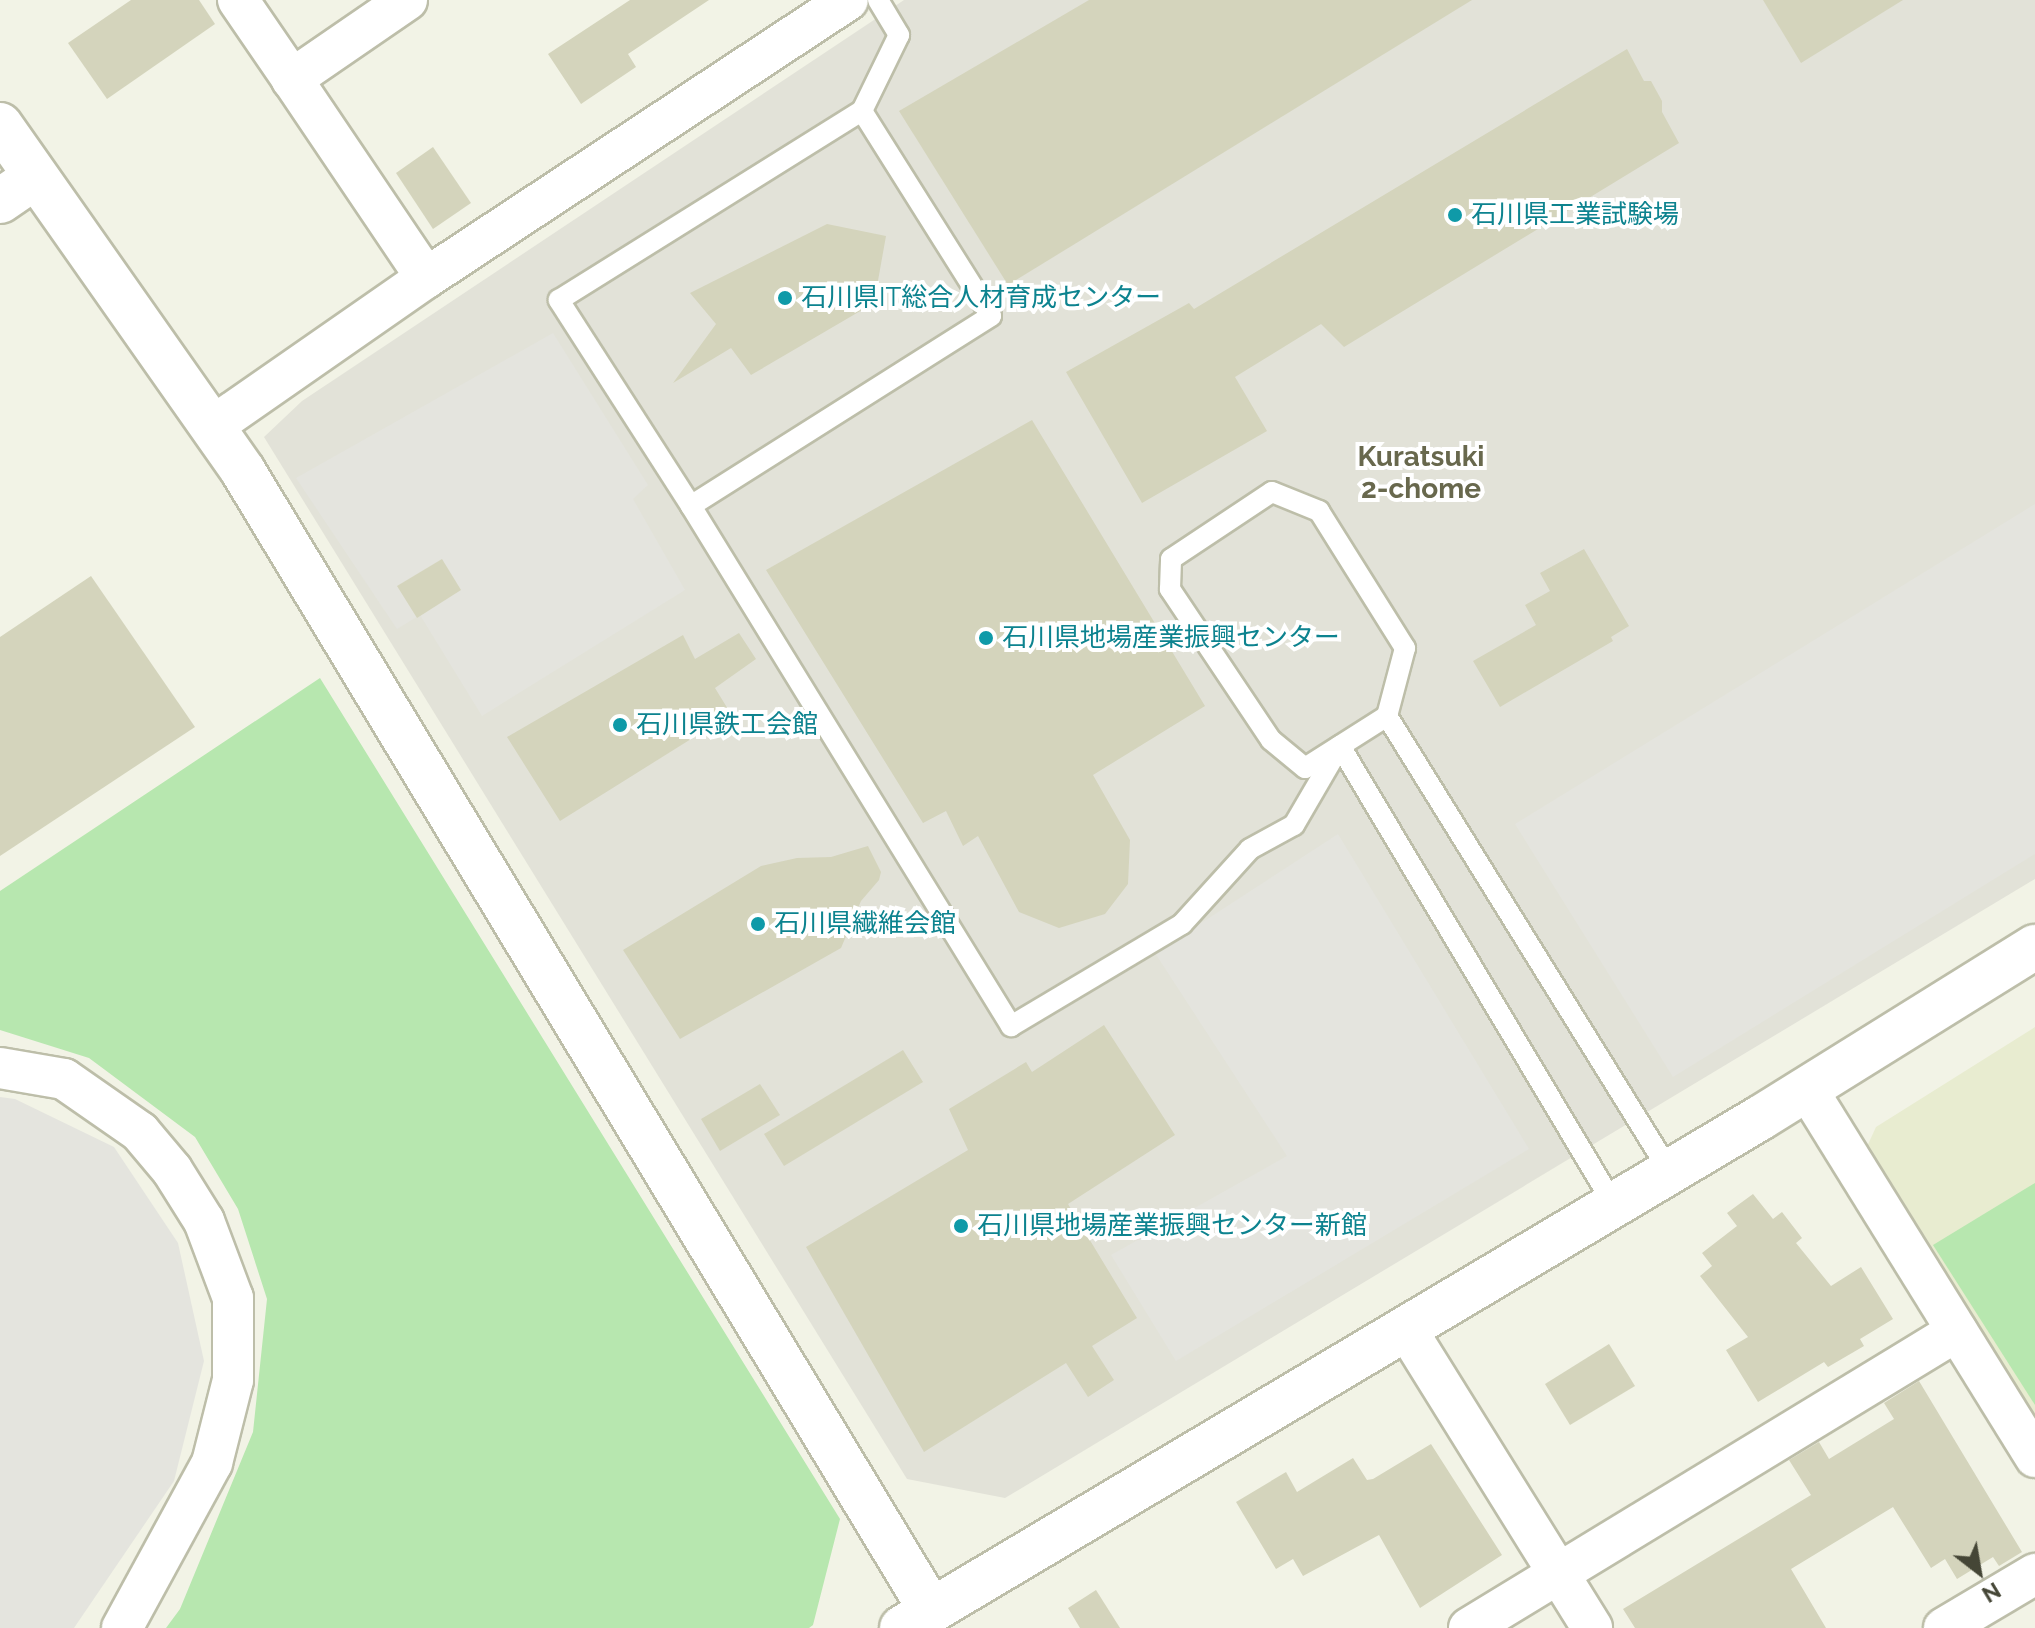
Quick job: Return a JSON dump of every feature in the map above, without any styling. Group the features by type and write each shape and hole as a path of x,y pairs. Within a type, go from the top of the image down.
{"street":[{"path":"238,0 426,278"},
{"path":"292,79 407,0"},
{"path":"213,426 426,278 848,0"},
{"path":"0,125 213,426 925,1622 1405,1327 1807,1089 2035,947"},
{"path":"0,201 35,177"},
{"path":"0,1068 64,1079 140,1132 172,1170 204,1221 233,1298 233,1380 212,1463 122,1628"},
{"path":"1807,1089 2035,1457"},
{"path":"1405,1327 1592,1628"},
{"path":"1469,1628 1957,1331"},
{"path":"1944,1628 2035,1574"}],"lane":[{"path":"878,0 899,35 862,111 559,300 691,506 1011,1026 1182,924 1250,849 1294,825 1340,746"},
{"path":"691,506 991,316 862,111"},
{"path":"1272,492 1319,511 1405,648 1387,716 1305,768 1271,740 1170,589 1171,559 1272,492"},
{"path":"1387,716 1670,1172"},
{"path":"1340,746 1614,1205"}],"shaded area":[{"path":"904,0 2035,0 2035,879 1005,1498 907,1479 264,437 302,401"},
{"path":"553,333 648,485 633,499 685,590 482,716 420,615 397,629 296,478"},
{"path":"2035,504 2035,854 1673,1077 1515,824"},
{"path":"1338,834 1529,1149 1176,1361 1111,1255 1287,1156 1155,953"},
{"path":"2035,1027 2035,1432 1865,1151 1876,1127"},
{"path":"0,1097 15,1099 114,1147 178,1243 204,1361 174,1481 74,1628 0,1628"}],"green space":[{"path":"320,678 840,1519 813,1625 809,1628 166,1628 180,1609 253,1432 267,1299 238,1209 195,1137 89,1058 0,1030 0,891"},
{"path":"2035,1183 2035,1405 1933,1245"}],"building":[{"path":"131,0 199,0 215,24 107,99 68,43"},
{"path":"630,0 709,0 628,54 636,67 581,104 548,54"},
{"path":"1089,0 1472,0 1008,285 899,111"},
{"path":"1763,0 1903,0 1801,63"},
{"name":"石川県工業試験場","path":"1627,49 1644,81 1651,81 1662,101 1662,112 1679,143 1344,347 1321,324 1235,377 1267,431 1142,503 1066,372 1189,303 1194,309"},
{"path":"433,147 471,203 433,229 396,173"},
{"name":"石川県IT総合人材育成センター","path":"827,224 886,236 874,303 751,375 731,348 673,383 716,324 690,293"},
{"name":"石川県地場産業振興センター","path":"1032,420 1205,706 1093,775 1130,840 1128,884 1105,914 1059,928 1019,912 978,836 963,846 946,811 923,823 766,570"},
{"path":"1584,549 1629,626 1611,637 1613,641 1500,707 1473,661 1536,625 1525,605 1550,591 1540,573"},
{"path":"442,559 461,590 417,618 397,586"},
{"path":"91,576 195,727 0,856 0,637"},
{"name":"石川県鉄工会館","path":"739,633 756,659 715,688 731,714 560,821 507,737 683,635 695,659"},
{"name":"石川県繊維会館","path":"868,846 881,872 879,880 861,901 841,948 680,1039 623,950 761,866 797,858 831,857"},
{"name":"石川県地場産業振興センター新館","path":"1104,1025 1175,1135 1068,1204 1137,1318 1092,1346 1114,1380 1088,1397 1066,1363 924,1452 806,1247 968,1150 949,1109 1026,1062 1032,1072"},
{"path":"903,1050 923,1082 784,1166 764,1134"},
{"path":"760,1084 780,1115 720,1151 701,1119"},
{"path":"1753,1194 1773,1219 1782,1212 1802,1238 1796,1243 1831,1286 1861,1267 1893,1319 1860,1339 1864,1346 1828,1367 1824,1362 1758,1402 1726,1350 1748,1337 1700,1276 1712,1266 1702,1253 1737,1226 1727,1213"},
{"path":"1609,1344 1635,1386 1570,1425 1545,1384"},
{"path":"1919,1381 2022,1552 1999,1566 1993,1557 1957,1579 1945,1559 1931,1568 1893,1507 1791,1569 1826,1628 1635,1628 1623,1609 1811,1495 1789,1460 1819,1442 1829,1459 1894,1419 1884,1403"},
{"path":"1431,1444 1502,1555 1420,1608 1379,1535 1303,1576 1293,1559 1276,1569 1236,1502 1286,1472 1297,1492 1353,1458 1367,1480 1373,1479"},
{"path":"1096,1590 1120,1628 1080,1628 1068,1608"}],"place":[{"name":"石川県工業試験場","path":"1455,215"},
{"name":"石川県IT総合人材育成センター","path":"785,298"},
{"name":"石川県地場産業振興センター","path":"986,638"},
{"name":"石川県鉄工会館","path":"620,725"},
{"name":"石川県繊維会館","path":"758,924"},
{"name":"石川県地場産業振興センター新館","path":"961,1226"}],"district":[{"name":"Kuratsuki 2-chome","path":"1421,473"}]}
